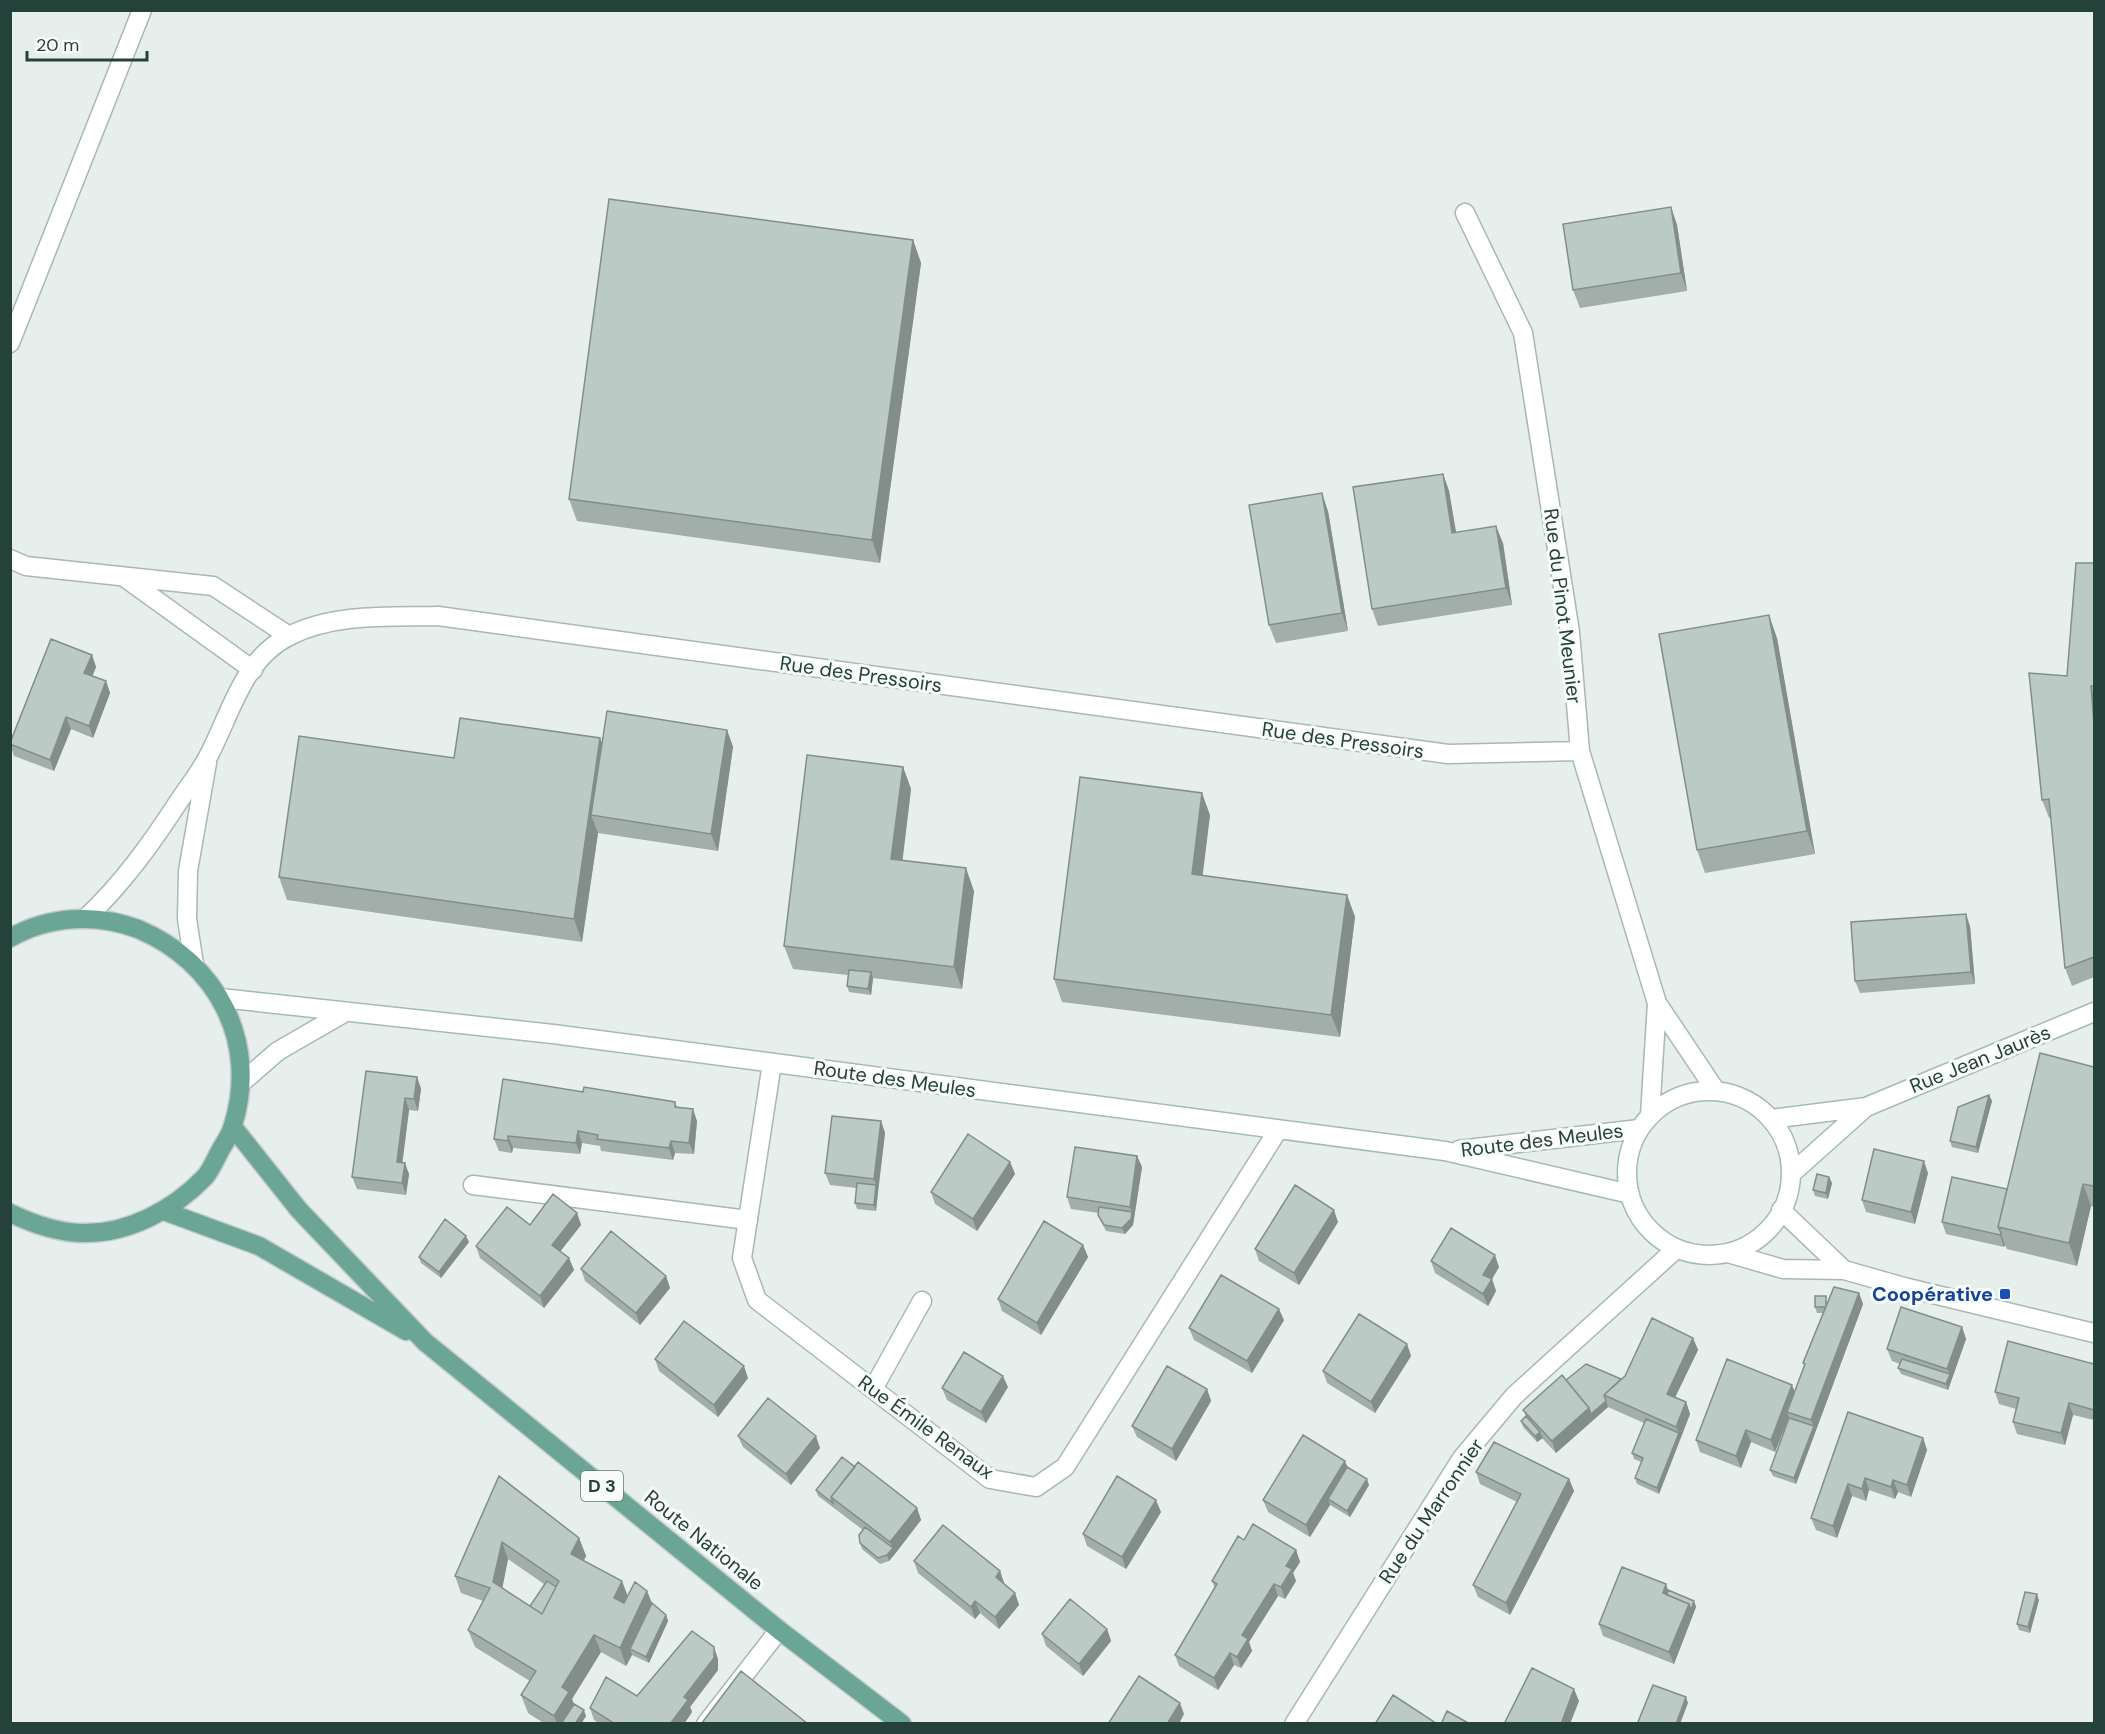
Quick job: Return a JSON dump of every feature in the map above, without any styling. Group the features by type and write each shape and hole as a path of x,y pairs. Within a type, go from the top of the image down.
{"main road":[{"path":"10,938 54,921 86,918 125,924 163,940 194,964 221,998 237,1039 241,1083 233,1127 206,1175 164,1211 124,1228 81,1233 38,1226 10,1213"},
{"name":"D 3","path":"233,1127 298,1210 425,1342"},
{"name":"D 3","path":"164,1211 259,1246 425,1342"},
{"name":"Route Nationale","path":"425,1342 779,1630 902,1724"}],"street":[{"path":"10,343 142,10"},
{"name":"Rue du Pinot Meunier","path":"1465,213 1524,333 1570,632 1581,751 1657,1004 1716,1091"},
{"path":"10,560 26,566 213,586 289,636"},
{"path":"122,576 253,670"},
{"name":"Rue des Pressoirs","path":"86,918 114,892 146,852 209,755 240,687 263,656 289,636 360,618 438,616 1448,754 1581,751"},
{"name":"Rue des Pressoirs","path":"194,964 187,919 188,871 209,755"},
{"name":"Route des Meules","path":"221,998 553,1034 1445,1151 1630,1194"},
{"name":"Rue du Pinot Meunier","path":"1645,1122 1657,1004"},
{"name":"Rue Jean Jaurès","path":"1771,1119 1866,1107 2094,1012"},
{"path":"241,1083 278,1051 344,1013"},
{"name":"Rue Émile Renaux","path":"772,1063 742,1258 758,1300 990,1479 1036,1487 1065,1467 1278,1130"},
{"path":"1716,1091 1746,1100 1771,1119 1787,1145 1791,1174 1781,1210 1769,1229 1745,1247 1728,1253 1711,1255 1676,1249 1658,1238 1643,1222 1630,1194 1627,1164 1645,1122 1670,1100 1692,1092 1716,1091"},
{"name":"Rue Jean Jaurès","path":"1791,1174 1866,1107"},
{"name":"Route des Meules","path":"1445,1151 1645,1122"},
{"path":"473,1185 748,1220"},
{"path":"1781,1210 1844,1270"},
{"name":"Rue du Marronnier","path":"1294,1724 1462,1458 1514,1396 1676,1249"},
{"path":"1728,1253 1783,1269 1844,1270 1904,1287 2094,1333"},
{"path":"873,1389 922,1301"},
{"path":"706,1724 779,1630"}],"building":[{"path":"609,199 913,240 872,540 569,499"},
{"path":"1671,207 1681,273 1573,290 1563,224"},
{"path":"1443,474 1452,533 1496,526 1506,588 1372,609 1353,487"},
{"path":"1322,493 1342,613 1269,625 1249,505"},
{"path":"2076,563 2094,563 2094,686 2091,686 2094,724 2094,957 2065,968 2049,799 2042,800 2029,673 2067,676"},
{"path":"1769,615 1807,831 1697,850 1659,634"},
{"path":"51,639 92,655 84,673 106,681 89,726 66,717 50,760 10,743"},
{"path":"607,711 727,730 711,834 591,815"},
{"path":"460,718 600,738 574,919 279,877 299,736 454,758"},
{"path":"807,755 903,767 891,859 966,868 954,967 784,946"},
{"path":"1080,777 1202,793 1192,874 1347,895 1331,1015 1054,979"},
{"path":"1966,914 1971,972 1855,981 1851,922"},
{"path":"849,970 871,972 868,989 847,986"},
{"path":"2040,1053 2094,1067 2094,1186 2083,1184 2069,1243 1998,1227"},
{"path":"366,1071 417,1077 414,1099 405,1098 397,1162 405,1163 402,1183 352,1177"},
{"path":"503,1079 583,1092 584,1087 675,1102 675,1107 693,1109 689,1143 671,1141 669,1148 597,1139 598,1135 578,1131 576,1143 508,1136 508,1141 494,1139"},
{"path":"1989,1095 1976,1147 1950,1141 1958,1107"},
{"path":"832,1116 881,1121 874,1179 825,1173"},
{"path":"968,1134 1010,1162 973,1219 931,1192"},
{"path":"1075,1147 1137,1156 1130,1207 1067,1197"},
{"path":"1874,1149 1924,1161 1911,1212 1862,1200"},
{"path":"1817,1174 1829,1177 1826,1193 1813,1190"},
{"path":"1952,1177 2007,1189 1998,1227 2000,1235 1942,1222"},
{"path":"857,1183 876,1185 874,1205 855,1203"},
{"path":"1295,1185 1334,1210 1294,1273 1255,1249"},
{"path":"553,1194 577,1213 552,1245 569,1258 540,1296 476,1246 507,1207 530,1225"},
{"path":"1099,1207 1132,1212 1131,1219 1122,1228 1104,1225 1098,1215"},
{"path":"445,1219 466,1236 439,1272 419,1257"},
{"path":"1044,1221 1083,1245 1037,1323 998,1299"},
{"path":"1451,1228 1495,1255 1483,1275 1492,1279 1483,1294 1431,1261"},
{"path":"611,1231 666,1276 636,1313 581,1269"},
{"path":"1221,1275 1279,1309 1247,1361 1189,1328"},
{"path":"1834,1287 1859,1293 1811,1420 1787,1412 1805,1364 1803,1363"},
{"path":"1815,1296 1826,1296 1826,1307 1815,1307"},
{"path":"1901,1307 1962,1327 1947,1369 1887,1349"},
{"path":"1359,1314 1407,1344 1371,1402 1323,1371"},
{"path":"1652,1318 1693,1338 1667,1394 1686,1402 1676,1427 1604,1395 1625,1376"},
{"path":"684,1321 744,1366 714,1405 655,1359"},
{"path":"2008,1341 2094,1364 2094,1410 2069,1403 2061,1433 2013,1422 2019,1398 1995,1392"},
{"path":"964,1352 1003,1376 981,1412 942,1388"},
{"path":"1727,1359 1792,1385 1771,1440 1746,1430 1736,1456 1696,1440"},
{"path":"1902,1359 1950,1374 1946,1384 1898,1368"},
{"path":"1586,1364 1621,1379 1604,1395 1606,1401 1591,1414 1589,1408 1566,1380"},
{"path":"1167,1366 1207,1389 1172,1449 1132,1426"},
{"path":"1562,1375 1589,1408 1552,1441 1523,1410"},
{"path":"768,1398 816,1436 786,1474 738,1436"},
{"path":"1848,1412 1923,1438 1907,1485 1893,1480 1891,1487 1865,1478 1862,1489 1848,1484 1833,1526 1811,1518"},
{"path":"1526,1416 1540,1432 1535,1436 1521,1421"},
{"path":"1789,1418 1814,1426 1794,1478 1770,1470"},
{"path":"1646,1419 1679,1433 1657,1488 1635,1478 1643,1458 1632,1453"},
{"path":"1303,1435 1345,1461 1306,1525 1263,1500"},
{"path":"1494,1442 1569,1479 1506,1603 1473,1585 1521,1494 1476,1472"},
{"path":"842,1457 855,1467 831,1497 833,1503 816,1490"},
{"path":"858,1462 917,1508 890,1542 831,1497"},
{"path":"1347,1467 1367,1479 1347,1511 1328,1499"},
{"path":"499,1476 579,1538 571,1554 622,1581 614,1598 624,1603 635,1582 647,1591 620,1648 594,1635 562,1687 569,1692 554,1716 521,1695 536,1671 468,1630 490,1588 455,1576","holes":["502,1542 559,1581 542,1614 493,1582"]},
{"path":"1117,1476 1156,1500 1122,1557 1083,1534"},
{"path":"1253,1524 1296,1550 1286,1566 1292,1569 1281,1587 1274,1584 1242,1635 1248,1639 1237,1657 1230,1653 1214,1678 1175,1655 1217,1584 1212,1581 1238,1536 1244,1540"},
{"path":"943,1525 1000,1571 996,1577 1015,1593 995,1617 975,1601 971,1607 914,1561"},
{"path":"865,1527 893,1548 887,1555 878,1558 860,1543 859,1535"},
{"path":"1622,1567 1666,1584 1663,1593 1689,1604 1669,1652 1599,1624"},
{"path":"547,1581 556,1587 542,1614 530,1606"},
{"path":"1668,1590 1694,1601 1691,1610 1689,1604 1667,1595"},
{"path":"2025,1592 2037,1594 2028,1627 2017,1624"},
{"path":"1070,1599 1107,1629 1079,1664 1042,1634"},
{"path":"652,1603 666,1615 646,1657 630,1649"},
{"path":"692,1631 714,1647 714,1658 684,1697 688,1700 670,1724 615,1724 590,1708 606,1677 637,1696"},
{"path":"1532,1668 1574,1689 1561,1724 1504,1724"},
{"path":"741,1671 808,1724 701,1724"},
{"path":"1139,1676 1180,1703 1167,1724 1108,1724"},
{"path":"1653,1685 1686,1697 1676,1724 1638,1722"},
{"path":"1393,1695 1436,1723 1375,1724"},
{"path":"574,1704 584,1710 575,1724 561,1724"},
{"path":"1447,1711 1470,1724 1441,1724"}],"place":[{"name":"Coopérative","path":"2005,1294"}]}
